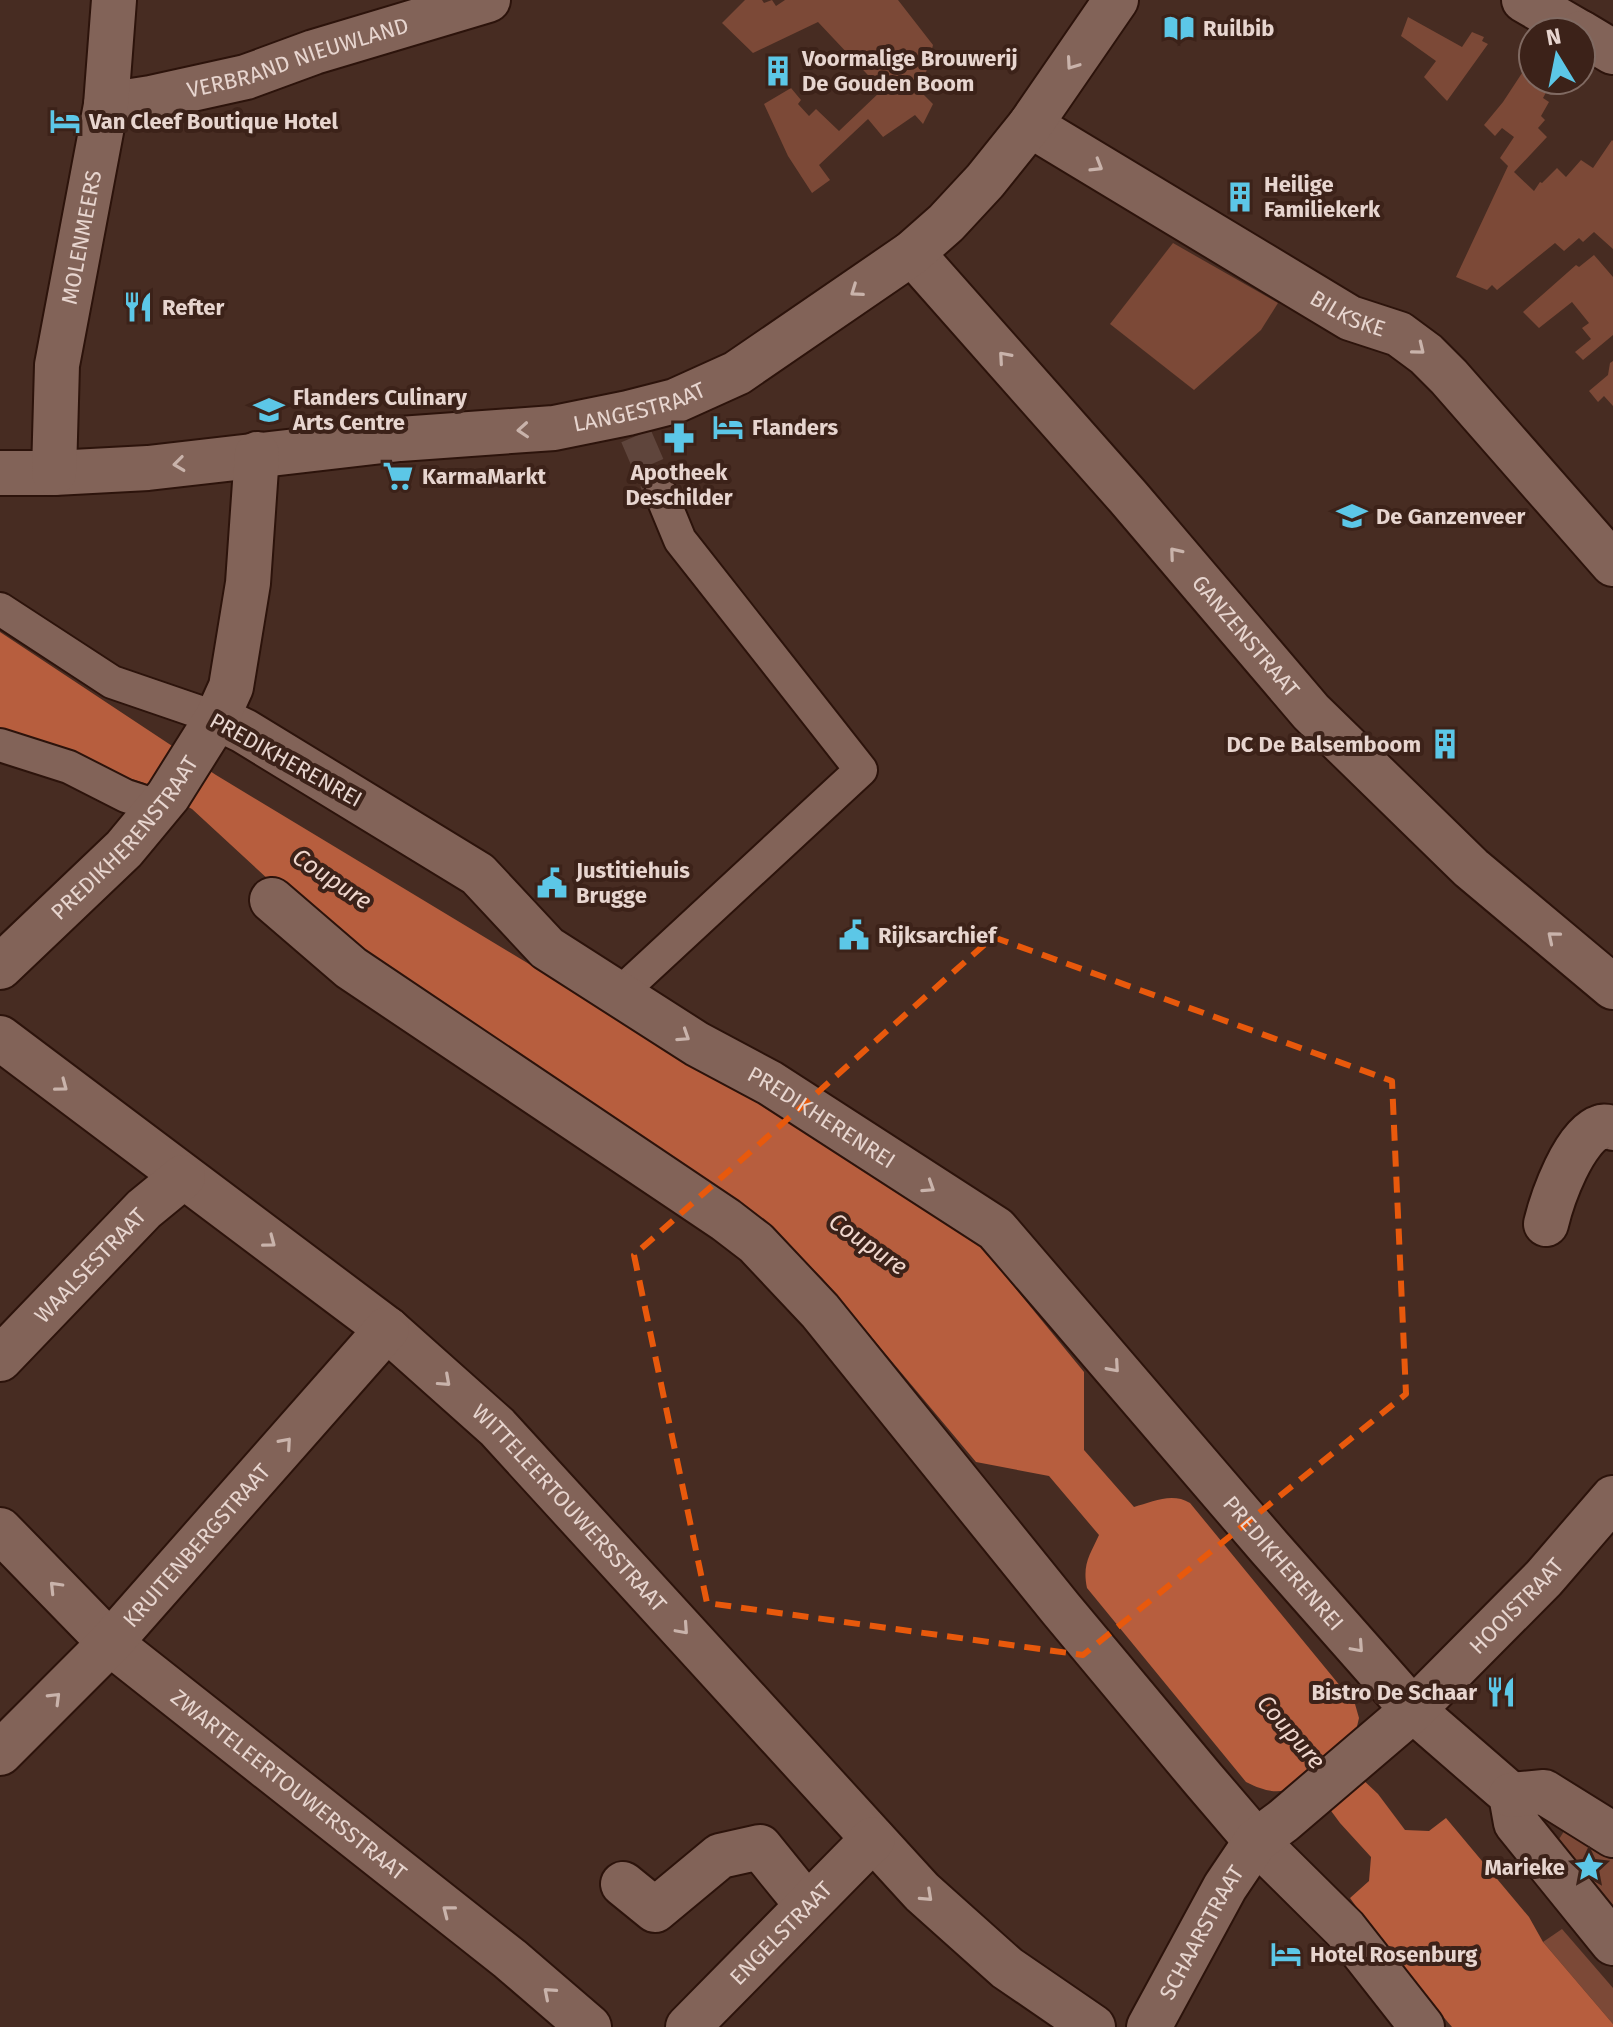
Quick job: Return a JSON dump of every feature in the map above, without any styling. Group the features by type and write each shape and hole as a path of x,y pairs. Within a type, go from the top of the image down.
{"street":[{"name":"MOLENMEERS","path":"54,473 57,365 106,105 114,0"},
{"name":"VERBRAND NIEUWLAND","path":"106,105 246,77 314,52 488,0"},
{"name":"LANGESTRAAT","path":"0,473 148,468 400,439 632,425 675,401 737,373 912,253 946,223 985,181 1030,125 1116,0"},
{"path":"1524,0 1551,16"},
{"name":"BILKSKE","path":"1030,125 1350,318 1399,334 1426,354 1613,564"},
{"name":"GANZENSTRAAT","path":"912,253 1128,497 1311,712 1471,868 1613,987"},
{"name":"PREDIKHERENSTRAAT","path":"0,967 124,849 164,802 217,718 231,687 248,583 257,454"},
{"path":"619,994 861,770 680,540 661,494"},
{"name":"PREDIKHERENREI","path":"0,609 112,682 217,718 244,731 478,874 547,948 697,1044 770,1083 996,1229 1413,1710 1511,1795"},
{"path":"0,745 69,767 126,796 164,802"},
{"path":"272,900 351,968 756,1243 820,1311 1061,1609 1270,1831 1422,2027"},
{"name":"WITTELEERTOUWERSSTRAAT","path":"0,1038 387,1329 497,1427 922,1892 1007,1968 1093,2027"},
{"path":"1546,1224 1552,1199 1575,1152 1588,1135 1602,1126 1613,1128"},
{"name":"WAALSESTRAAT","path":"0,1359 144,1209 183,1177"},
{"name":"KRUITENBERGSTRAAT","path":"0,1753 110,1643 387,1329"},
{"name":"HOOISTRAAT","path":"1358,1758 1413,1710 1544,1578 1613,1498"},
{"name":"ZWARTELEERTOUWERSSTRAAT","path":"0,1530 110,1643 510,1959 589,2027"},
{"name":"SCHAARSTRAAT","path":"1149,2027 1225,1887 1270,1831 1358,1758"},
{"path":"1613,1835 1544,1792 1511,1795 1516,1823 1613,1943"},
{"name":"ENGELSTRAAT","path":"688,2027 873,1839"},
{"path":"623,1884 655,1910 720,1856 760,1847 807,1905"}],"highlighted area":[{"path":"993,937 1392,1081 1406,1394 1083,1655 707,1603 634,1255"}],"shaded area":[{"path":"745,0 762,0 764,3 772,0 776,6 785,0 898,0 933,45 921,92 933,104 923,124 915,115 883,137 868,119 819,165 830,180 812,193 788,156 764,104 791,88 801,100 798,104 809,116 816,109 839,131 882,90 818,22 753,53 722,23"},
{"path":"1408,17 1462,47 1472,32 1484,37 1482,41 1488,44 1447,101 1424,77 1436,61 1401,36"},
{"path":"1517,81 1517,96 1544,96 1549,102 1541,116 1545,120 1538,128 1547,137 1514,172 1534,191 1557,168 1566,177 1581,160 1593,168 1613,141 1613,249 1594,232 1583,242 1579,238 1564,251 1555,243 1497,290 1492,285 1487,290 1456,277 1508,166 1500,158 1514,137 1502,128 1495,136 1484,125"},
{"path":"1173,243 1278,303 1261,330 1194,390 1110,324"},
{"path":"1594,255 1613,277 1613,335 1583,360 1575,352 1591,339 1582,328 1589,323 1572,302 1539,328 1523,312 1576,265 1579,267"},
{"path":"1613,361 1613,406 1604,396 1598,402 1589,391 1608,375"},
{"path":"1571,1820 1613,1846 1613,1911 1556,1844"},
{"path":"1562,1929 1613,1988 1613,2024 1543,1942"}],"water":[{"name":"Coupure","path":"0,632 216,775 966,1228 1084,1372 1084,1450 1134,1507 1169,1498 1190,1503 1355,1704 1359,1718 1355,1735 1340,1758 1378,1794 1405,1830 1429,1831 1446,1818 1529,1917 1543,1942 1613,2027 1452,2027 1394,1959 1350,1898 1369,1881 1371,1857 1340,1823 1309,1781 1278,1791 1246,1782 1087,1588 1086,1566 1099,1535 1049,1476 976,1462 822,1278 764,1223 294,903 192,809 144,783 0,736"}],"tunnel":[{"path":"636,436 661,494"}],"place":[{"name":"Ruilbib","path":"1179,28"},
{"name":"Voormalige Brouwerij De Gouden Boom","path":"778,71"},
{"name":"Van Cleef Boutique Hotel","path":"65,121"},
{"name":"Heilige Familiekerk","path":"1240,197"},
{"name":"Refter","path":"138,307"},
{"name":"Flanders Culinary Arts Centre","path":"269,410"},
{"name":"Flanders","path":"728,427"},
{"name":"Apotheek Deschilder","path":"679,438"},
{"name":"KarmaMarkt","path":"398,476"},
{"name":"De Ganzenveer","path":"1352,516"},
{"name":"DC De Balsemboom","path":"1445,744"},
{"name":"Justitiehuis Brugge","path":"552,883"},
{"name":"Rijksarchief","path":"854,935"},
{"name":"Bistro De Schaar","path":"1501,1692"},
{"name":"Marieke","path":"1589,1867"},
{"name":"Hotel Rosenburg","path":"1286,1954"}]}
